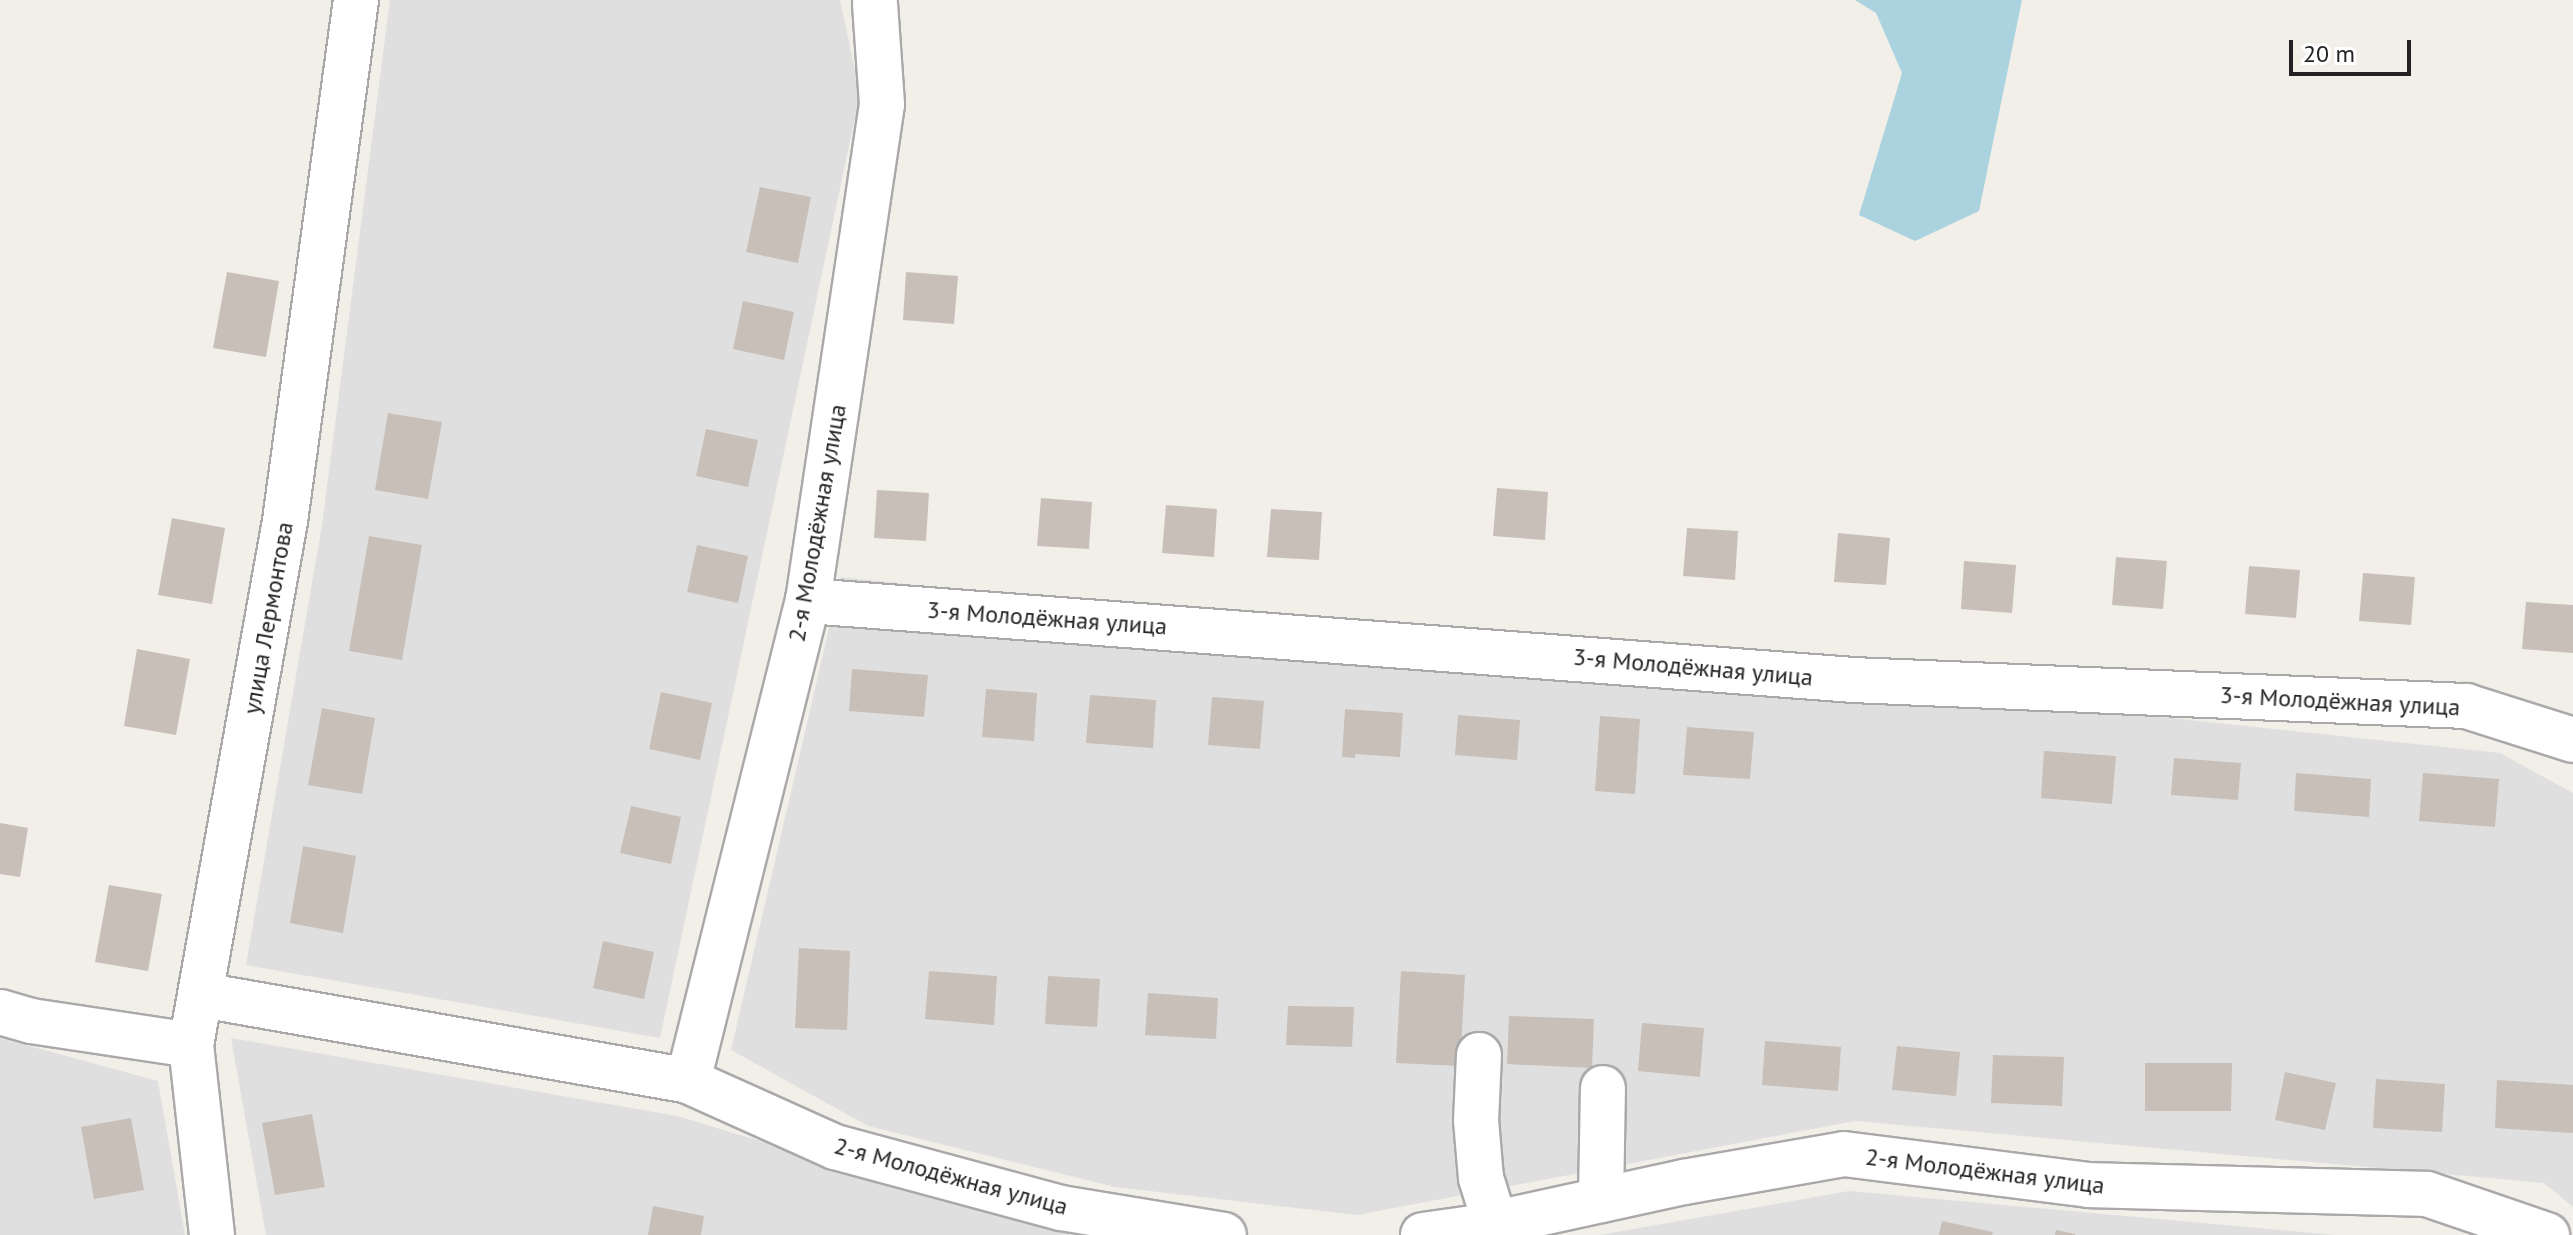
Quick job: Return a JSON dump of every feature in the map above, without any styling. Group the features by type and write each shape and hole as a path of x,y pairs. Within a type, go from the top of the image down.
{"street":[{"name":"улица Лермонтова","path":"212,1235 191,1045 285,521 356,0"},
{"name":"2-я Молодёжная улица","path":"688,1081 808,601 882,104 875,3"},
{"name":"3-я Молодёжная улица","path":"808,601 1853,680 2466,706 2573,740"},
{"name":"2-я Молодёжная улица","path":"202,995 688,1081 835,1147 1061,1208 1224,1235"},
{"path":"0,1012 31,1021 191,1045"},
{"path":"1479,1055 1476,1120 1480,1163 1495,1223"},
{"path":"1601,1200 1603,1088"},
{"name":"2-я Молодёжная улица","path":"1423,1235 1844,1154 2089,1185 2427,1194 2547,1235"}],"shaded area":[{"path":"390,0 840,0 860,94 660,1038 246,965 322,525"},
{"path":"841,577 2500,753 2573,793 2573,1207 2544,1183 1855,1121 1357,1215 1115,1187 868,1126 731,1050"},
{"path":"0,1038 158,1081 185,1235 0,1235"},
{"path":"231,1038 677,1116 1071,1235 266,1235"},
{"path":"1849,1191 2336,1235 1599,1235"}],"water":[{"path":"1855,0 2022,0 1979,211 1915,241 1859,215 1902,73 1876,13"}],"building":[{"path":"760,187 811,197 798,263 746,252"},
{"path":"227,272 279,281 266,357 213,348"},
{"path":"906,272 958,276 954,324 903,320"},
{"path":"743,301 794,312 784,360 733,349"},
{"path":"388,413 442,422 428,499 375,490"},
{"path":"706,429 758,440 748,487 696,476"},
{"path":"1497,488 1548,492 1545,540 1493,536"},
{"path":"877,490 929,493 926,541 874,538"},
{"path":"1041,498 1092,502 1089,549 1037,546"},
{"path":"1166,505 1217,509 1214,557 1162,553"},
{"path":"1271,509 1322,512 1319,560 1267,557"},
{"path":"172,518 225,528 212,604 158,595"},
{"path":"1687,528 1738,531 1735,580 1683,576"},
{"path":"1838,533 1890,538 1886,585 1834,582"},
{"path":"369,536 422,545 402,660 349,651"},
{"path":"697,545 748,556 738,603 687,592"},
{"path":"2116,557 2167,561 2163,609 2112,605"},
{"path":"1964,561 2016,565 2012,613 1961,609"},
{"path":"2249,566 2300,570 2296,618 2245,614"},
{"path":"2363,573 2415,577 2411,625 2359,621"},
{"path":"2526,602 2573,605 2573,653 2522,649"},
{"path":"137,649 190,659 176,735 124,726"},
{"path":"852,669 928,675 924,717 849,711"},
{"path":"986,689 1037,693 1034,741 982,737"},
{"path":"661,692 712,703 700,760 649,749"},
{"path":"1090,695 1156,700 1153,748 1086,743"},
{"path":"1212,697 1264,701 1260,749 1208,745"},
{"path":"322,708 375,718 362,794 308,785"},
{"path":"1345,709 1403,713 1400,757 1355,754 1355,758 1342,757"},
{"path":"1458,715 1520,720 1517,760 1455,755"},
{"path":"1600,716 1640,719 1635,794 1595,791"},
{"path":"1687,727 1754,732 1750,779 1683,775"},
{"path":"2044,751 2116,756 2112,804 2041,798"},
{"path":"2174,758 2241,763 2238,800 2171,795"},
{"path":"2296,773 2371,779 2369,817 2294,811"},
{"path":"2423,773 2499,779 2495,827 2419,821"},
{"path":"631,806 681,817 671,864 620,853"},
{"path":"0,823 28,828 20,877 0,874"},
{"path":"303,846 356,856 343,933 290,923"},
{"path":"109,885 162,894 148,971 95,962"},
{"path":"603,941 654,952 644,999 593,988"},
{"path":"799,948 850,951 847,1030 795,1028"},
{"path":"929,971 997,976 994,1025 925,1019"},
{"path":"1401,971 1465,975 1460,1066 1396,1063"},
{"path":"1048,976 1100,979 1097,1027 1045,1024"},
{"path":"1148,993 1218,998 1216,1039 1145,1035"},
{"path":"1288,1006 1354,1007 1352,1047 1286,1045"},
{"path":"1509,1016 1594,1019 1592,1068 1507,1064"},
{"path":"1642,1023 1704,1028 1700,1077 1638,1071"},
{"path":"1765,1041 1841,1047 1838,1091 1762,1085"},
{"path":"1897,1046 1960,1052 1956,1096 1892,1090"},
{"path":"1993,1055 2064,1057 2062,1106 1991,1103"},
{"path":"2145,1063 2232,1063 2231,1111 2145,1111"},
{"path":"2285,1072 2336,1083 2325,1130 2275,1120"},
{"path":"2376,1079 2445,1084 2442,1132 2373,1128"},
{"path":"2497,1080 2573,1085 2573,1133 2495,1128"},
{"path":"312,1114 325,1187 275,1195 262,1123"},
{"path":"131,1118 144,1190 94,1199 81,1127"},
{"path":"653,1206 704,1216 701,1235 648,1235"},
{"path":"1942,1221 1993,1232 1992,1235 1939,1235"},
{"path":"2056,1230 2075,1234 2075,1235 2055,1235"}]}
